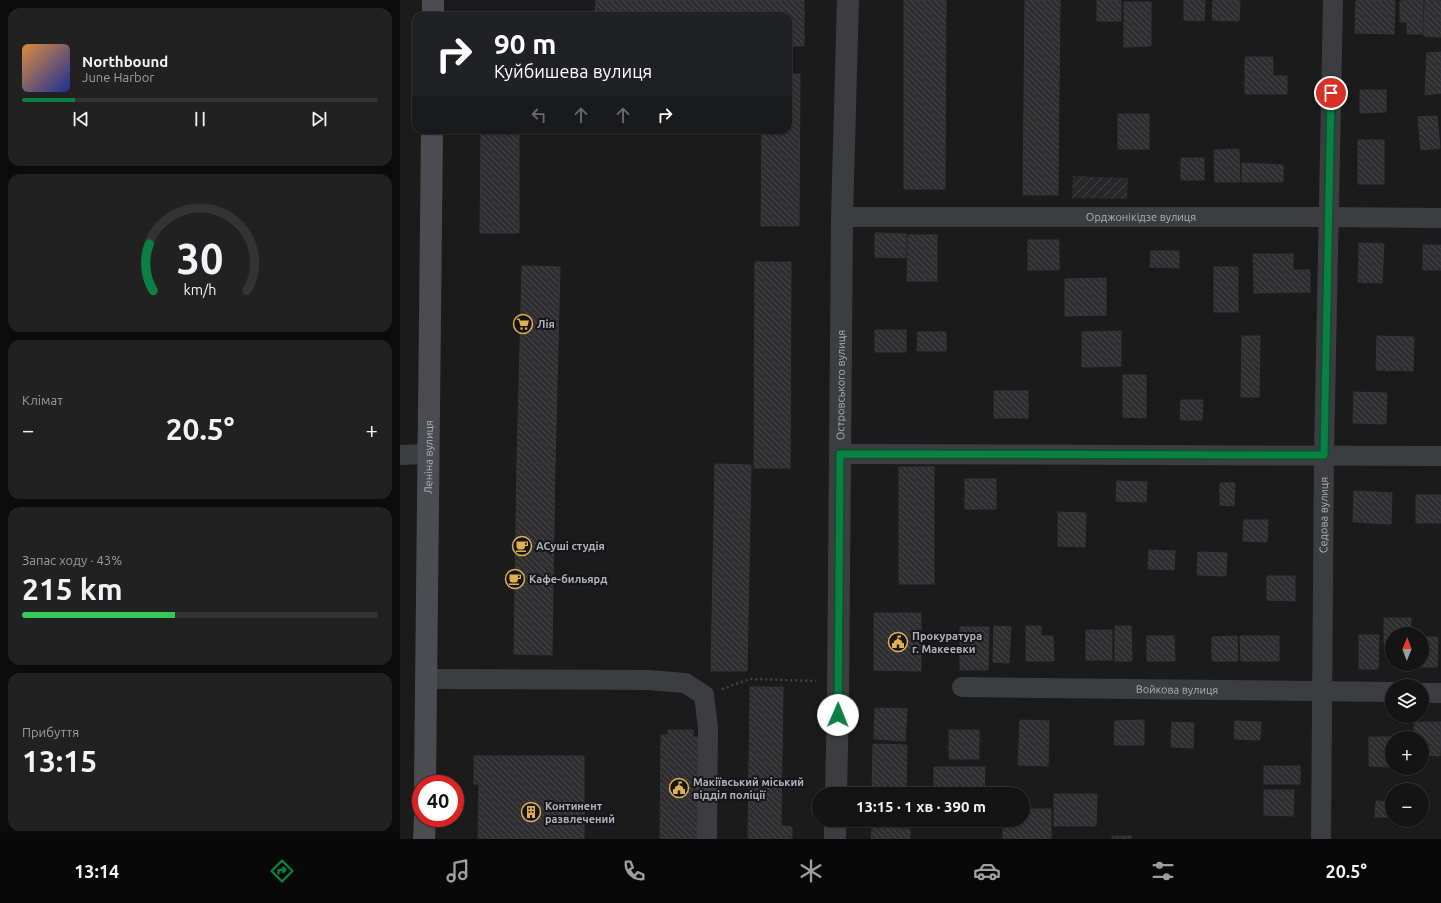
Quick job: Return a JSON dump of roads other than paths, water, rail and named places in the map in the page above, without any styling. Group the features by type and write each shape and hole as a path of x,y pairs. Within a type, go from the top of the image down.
{"main road":[{"path":"433,0 433,12"},
{"name":"Леніна вулиця","path":"425,775 432,134"},
{"path":"424,839 425,827"}],"street":[{"name":"Островського вулиця","path":"836,787 842,217 848,0"},
{"name":"Седова вулиця","path":"1321,839 1324,455 1333,0"},
{"name":"Орджонікідзе вулиця","path":"842,217 1441,218"},
{"path":"400,454 428,454"},
{"path":"840,454 1441,456"},
{"path":"427,679 650,680 685,683 704,695 708,728 707,839"},
{"name":"Войкова вулиця","path":"962,687 1385,692"},
{"path":"1429,693 1441,693"},
{"path":"835,827 835,839"}],"place":[{"name":"Лія","path":"523,324"},
{"name":"АСуші студія","path":"522,546"},
{"name":"Кафе-бильярд","path":"515,579"},
{"name":"Прокуратура г. Макеевки","path":"898,642"},
{"name":"Макіївський міський відділ поліції","path":"679,788"},
{"name":"Континент развлечений","path":"531,812"}]}
